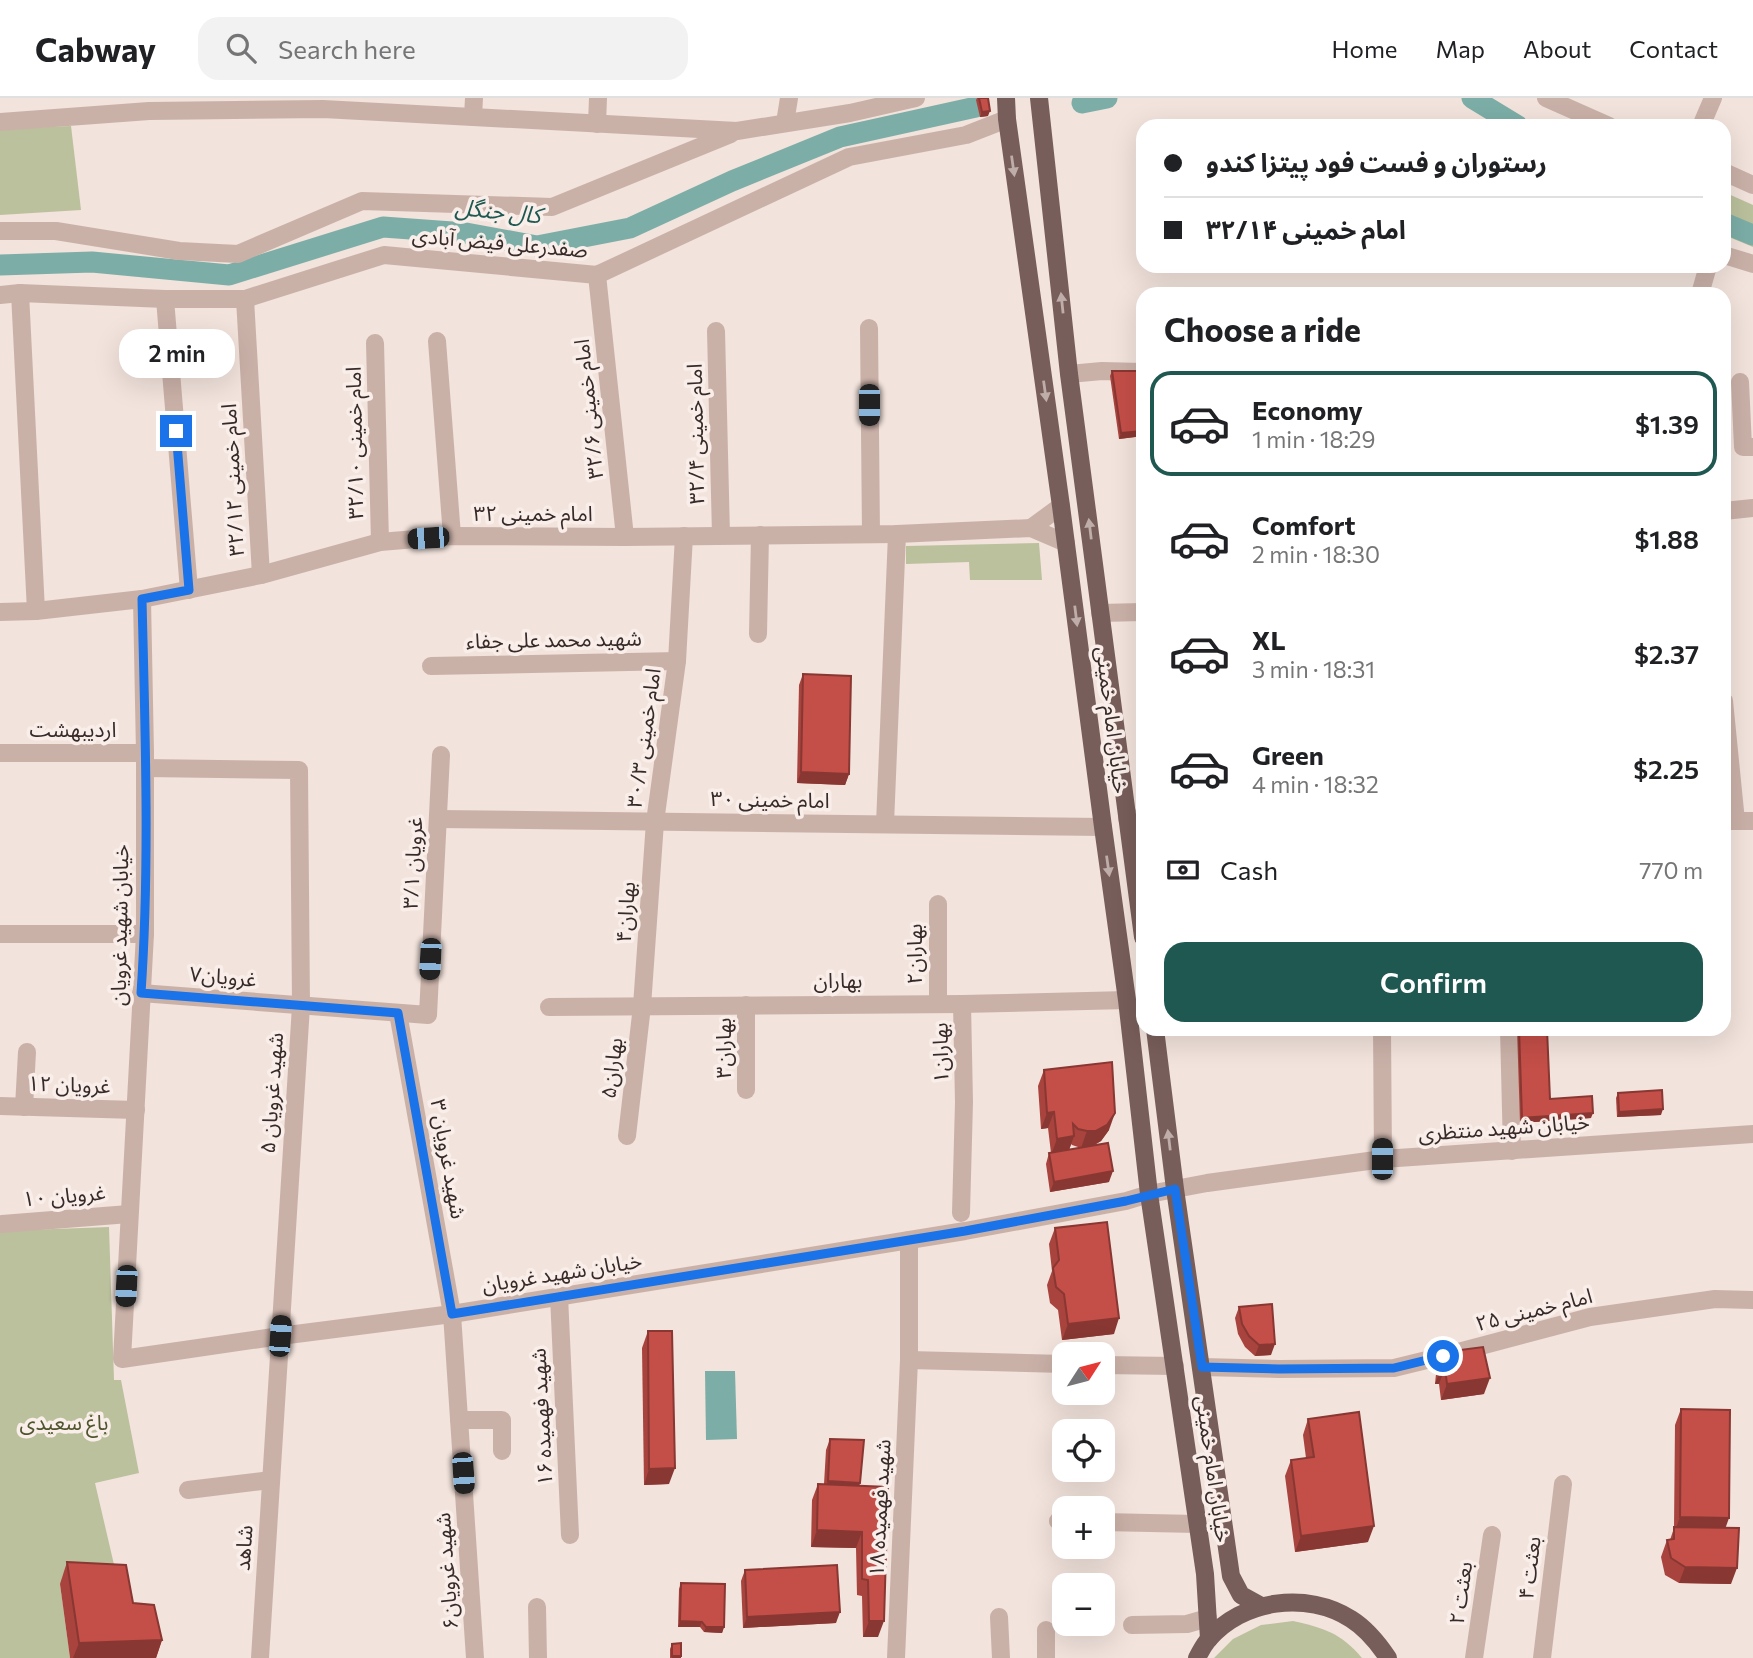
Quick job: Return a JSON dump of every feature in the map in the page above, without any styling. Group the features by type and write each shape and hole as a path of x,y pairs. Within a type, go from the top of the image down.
{"main road":[{"name":"خیابان امام خمینی","path":"1006,98 1127,1000 1149,1194 1205,1574 1209,1639"},
{"name":"خیابان امام خمینی","path":"1039,98 1069,374 1100,613 1135,818"},
{"name":"خیابان امام خمینی","path":"1156,1036 1175,1189 1231,1576 1241,1595 1261,1606"},
{"path":"1197,1658 1209,1639 1233,1619 1261,1606 1292,1602 1322,1606 1350,1619 1374,1638 1388,1658"}],"street":[{"path":"473,117 474,98"},
{"path":"597,124 598,98"},
{"path":"785,123 789,98"},
{"path":"0,122 82,107 149,104 737,131 850,113 916,98"},
{"path":"1546,98 1593,119"},
{"path":"1704,119 1713,98"},
{"name":"صفدرعلی فیض آبادی","path":"0,295 20,293 165,299 245,299 384,256 597,275 849,157 966,135 1007,119"},
{"path":"0,231 56,231 179,251 238,254 362,201 552,207 737,131"},
{"path":"1731,175 1753,185"},
{"path":"1731,258 1753,264"},
{"name":"امام خمینی ۳۲/۶","path":"597,275 625,537"},
{"path":"20,293 36,611"},
{"path":"165,299 189,590"},
{"name":"امام خمینی ۳۲/۱۲","path":"245,299 261,575"},
{"path":"869,328 871,534"},
{"name":"امام خمینی ۳۲/۴","path":"716,331 721,535"},
{"path":"438,341 452,536"},
{"name":"امام خمینی ۳۲/۱۰","path":"375,343 380,542"},
{"path":"1069,374 1136,372"},
{"path":"1740,383 1743,447 1753,447"},
{"path":"1031,528 1061,506"},
{"path":"1731,510 1753,508"},
{"path":"1031,528 1066,543"},
{"name":"امام خمینی ۳۲","path":"0,612 36,611 142,599 261,575 380,542 452,536 897,534 1031,528"},
{"path":"885,824 897,534"},
{"path":"758,634 760,535"},
{"name":"امام خمینی ۳۰/۳","path":"655,822 677,661 684,536"},
{"name":"خیابان شهید غرویان","path":"142,599 145,934 122,1359 452,1314 965,1231 1126,1201 1175,1189"},
{"path":"1100,613 1136,612"},
{"name":"شهید محمد علی جفاء","path":"431,666 677,661"},
{"name":"اردیبهشت","path":"0,752 299,770"},
{"name":"غرویان ۳/۱","path":"428,1015 441,755"},
{"path":"1731,766 1737,821"},
{"name":"شهید غرویان ۵","path":"274,1442 301,1006 299,770"},
{"name":"امام خمینی ۳۰","path":"438,819 1102,827"},
{"name":"بهاران۴","path":"642,1006 655,822"},
{"name":"بهاران۲","path":"938,904 938,1004"},
{"path":"0,934 145,934"},
{"name":"غرویان۷","path":"141,993 428,1015"},
{"name":"بهاران","path":"550,1007 1127,1000"},
{"name":"بهاران۱","path":"961,1213 964,1102 962,1004"},
{"name":"بهاران۳","path":"746,1005 747,1090"},
{"name":"بهاران۵","path":"627,1136 642,1006"},
{"name":"شهید غرویان ۳","path":"398,1013 452,1314"},
{"path":"1382,1036 1382,1159"},
{"path":"1509,1036 1512,1151"},
{"path":"24,1107 27,1052"},
{"name":"غرویان ۱۲","path":"0,1106 136,1110"},
{"name":"خیابان شهید منتظری","path":"1175,1189 1382,1159 1753,1134"},
{"name":"غرویان ۱۰","path":"2,1224 129,1214"},
{"name":"شهید فهمیده ۱۸","path":"896,1658 909,1360 909,1240"},
{"name":"شهید فهمیده ۱۶","path":"559,1296 570,1535"},
{"name":"امام خمینی ۲۵","path":"1202,1367 1394,1368 1590,1317 1715,1298 1753,1300"},
{"name":"شهید غرویان۶","path":"452,1314 475,1658"},
{"path":"909,1360 1052,1364"},
{"path":"1115,1365 1175,1366"},
{"path":"459,1420 502,1420 502,1451"},
{"name":"شاهد","path":"260,1658 274,1442"},
{"path":"188,1490 271,1480"},
{"name":"بعثت ۴","path":"1542,1658 1563,1484"},
{"path":"1115,1522 1197,1524"},
{"name":"بعثت ۲","path":"1474,1658 1492,1535"},
{"path":"537,1607 537,1658"},
{"path":"999,1617 1001,1658"},
{"path":"1132,1625 1187,1623 1208,1618"},
{"path":"1046,1630 1046,1658"}],"green space":[{"path":"71,126 81,210 0,215 0,129"},
{"path":"1731,195 1753,205 1753,247 1731,238"},
{"path":"1039,543 1042,580 970,580 969,562 906,564 906,546"},
{"name":"باغ سعیدی","path":"109,1227 114,1380 121,1380 139,1473 95,1483 119,1586 60,1584 70,1658 0,1658 0,1231"},
{"path":"1293,1621 1314,1626 1339,1637 1362,1658 1214,1658 1233,1639 1261,1625"}],"water":[{"path":"705,1371 735,1371 737,1439 706,1440"}],"building":[{"path":"979,98 988,98 990,111 982,112"},
{"path":"1112,371 1136,371 1136,432 1121,433"},
{"path":"803,674 851,676 849,774 801,772"},
{"path":"1519,1036 1547,1036 1550,1099 1592,1096 1593,1113 1522,1118"},
{"path":"1112,1062 1115,1113 1107,1125 1096,1131 1087,1131 1078,1129 1073,1124 1074,1136 1057,1139 1054,1112 1047,1113 1044,1070"},
{"path":"1662,1090 1663,1109 1619,1112 1618,1093"},
{"path":"1108,1143 1113,1171 1054,1182 1049,1153"},
{"path":"1107,1222 1119,1318 1068,1324 1064,1294 1056,1287 1053,1268 1059,1260 1055,1228"},
{"path":"1272,1304 1275,1344 1259,1345 1249,1336 1242,1324 1239,1307"},
{"path":"648,1331 672,1331 675,1468 649,1469"},
{"path":"1483,1347 1490,1378 1447,1384 1445,1368 1441,1368 1444,1355 1453,1351"},
{"path":"1681,1409 1730,1410 1729,1518 1680,1517"},
{"path":"1359,1412 1374,1526 1301,1536 1291,1460 1314,1457 1308,1419"},
{"path":"830,1439 864,1440 860,1483 828,1481"},
{"path":"818,1484 888,1487 884,1621 869,1621 868,1580 862,1579 862,1532 817,1530"},
{"path":"1674,1527 1739,1528 1737,1568 1685,1567 1671,1558 1667,1540 1674,1539"},
{"path":"67,1562 126,1565 133,1603 154,1605 162,1640 79,1643"},
{"path":"837,1565 840,1612 747,1617 745,1570"},
{"path":"681,1583 725,1584 724,1627 706,1627 702,1622 680,1621"},
{"path":"681,1643 681,1656 672,1656 672,1644"}],"waterway":[{"name":"کال جنگل","path":"1082,103 1107,98"},
{"name":"کال جنگل","path":"1472,98 1506,119"},
{"name":"کال جنگل","path":"0,265 92,262 229,275 383,227 466,233 537,246 630,228 732,181 840,137 976,107"},
{"name":"کال جنگل","path":"1731,226 1753,235"}],"route":[{"path":"176,431 189,590 142,599 145,934 141,993 398,1013 452,1314 965,1231 1126,1201 1175,1189 1202,1367 1394,1368 1443,1356"}]}
